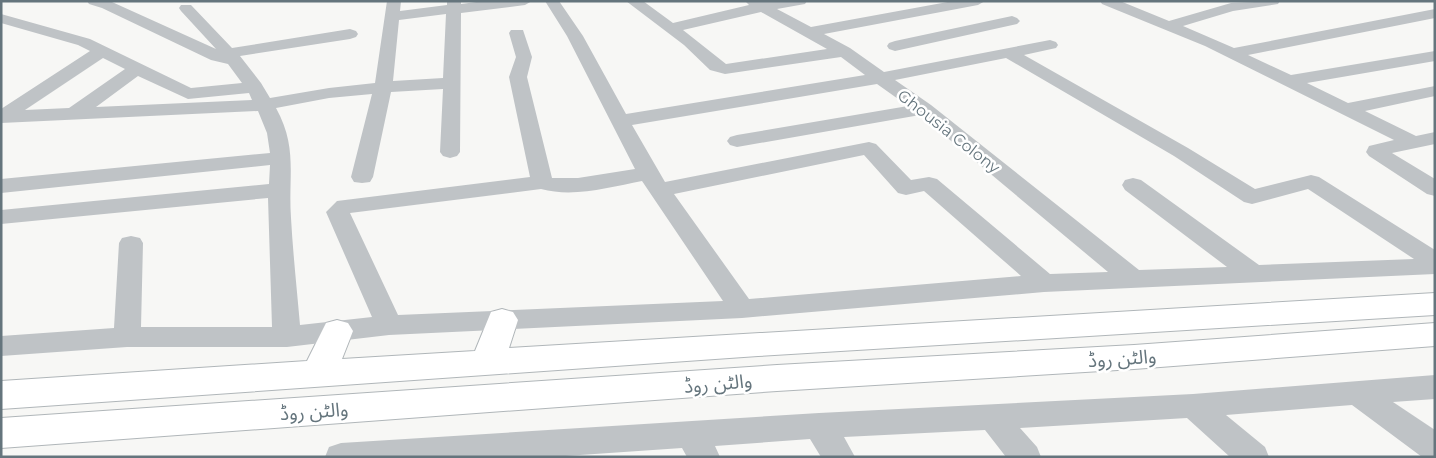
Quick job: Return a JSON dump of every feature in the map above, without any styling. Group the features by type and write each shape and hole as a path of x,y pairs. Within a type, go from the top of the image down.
{"main road":[{"name":"والٹن روڈ","path":"1,396 787,342 1435,304"},
{"path":"488,363 502,320"},
{"path":"318,375 337,331"},
{"name":"والٹن روڈ","path":"1,433 776,378 1134,357 1435,334"}],"street":[{"path":"94,1 107,5 217,56 232,56 350,34"},
{"path":"362,177 383,87 393,8 525,1"},
{"path":"552,1 575,36 654,182 742,309"},
{"path":"633,1 671,28 716,66 725,69 844,52"},
{"path":"671,28 757,4 800,1"},
{"path":"1107,1 1232,53 1346,109 1425,141"},
{"path":"1167,26 1231,7 1253,2 1272,1"},
{"name":"Ghousia Colony","path":"757,4 844,52 924,109 1134,280"},
{"path":"1411,4 1433,12"},
{"path":"450,152 455,5"},
{"path":"620,121 880,78 1050,45 986,5 810,32"},
{"path":"186,8 232,56 259,96 277,134 280,158 279,214 287,337"},
{"path":"1232,53 1433,12"},
{"path":"1,18 84,42 188,94 259,96"},
{"path":"895,46 1012,21"},
{"path":"517,33 524,56 518,77 542,182"},
{"path":"2,117 103,50"},
{"path":"1009,53 1181,152 1252,196 1311,182 1435,262"},
{"path":"1288,81 1435,56"},
{"path":"75,113 138,68"},
{"path":"2,117 75,113 259,96 329,93 383,87 452,83"},
{"path":"1346,109 1435,91"},
{"path":"737,141 924,109"},
{"path":"1425,141 1376,150 1376,152 1435,189"},
{"path":"389,325 338,212 345,206 542,182 552,186 654,182 870,148 906,188 929,184 1044,283"},
{"path":"1,186 280,158"},
{"path":"1133,185 1254,274"},
{"path":"1,217 279,190"},
{"path":"127,337 130,243"},
{"path":"1,346 127,337 287,337 389,325 742,309 1044,283 1435,266"},
{"path":"341,457 698,446 819,426 1193,406 1435,387"},
{"path":"1359,394 1435,448"},
{"path":"1193,406 1253,457"},
{"path":"992,416 1025,457"},
{"path":"819,426 839,457"}]}
